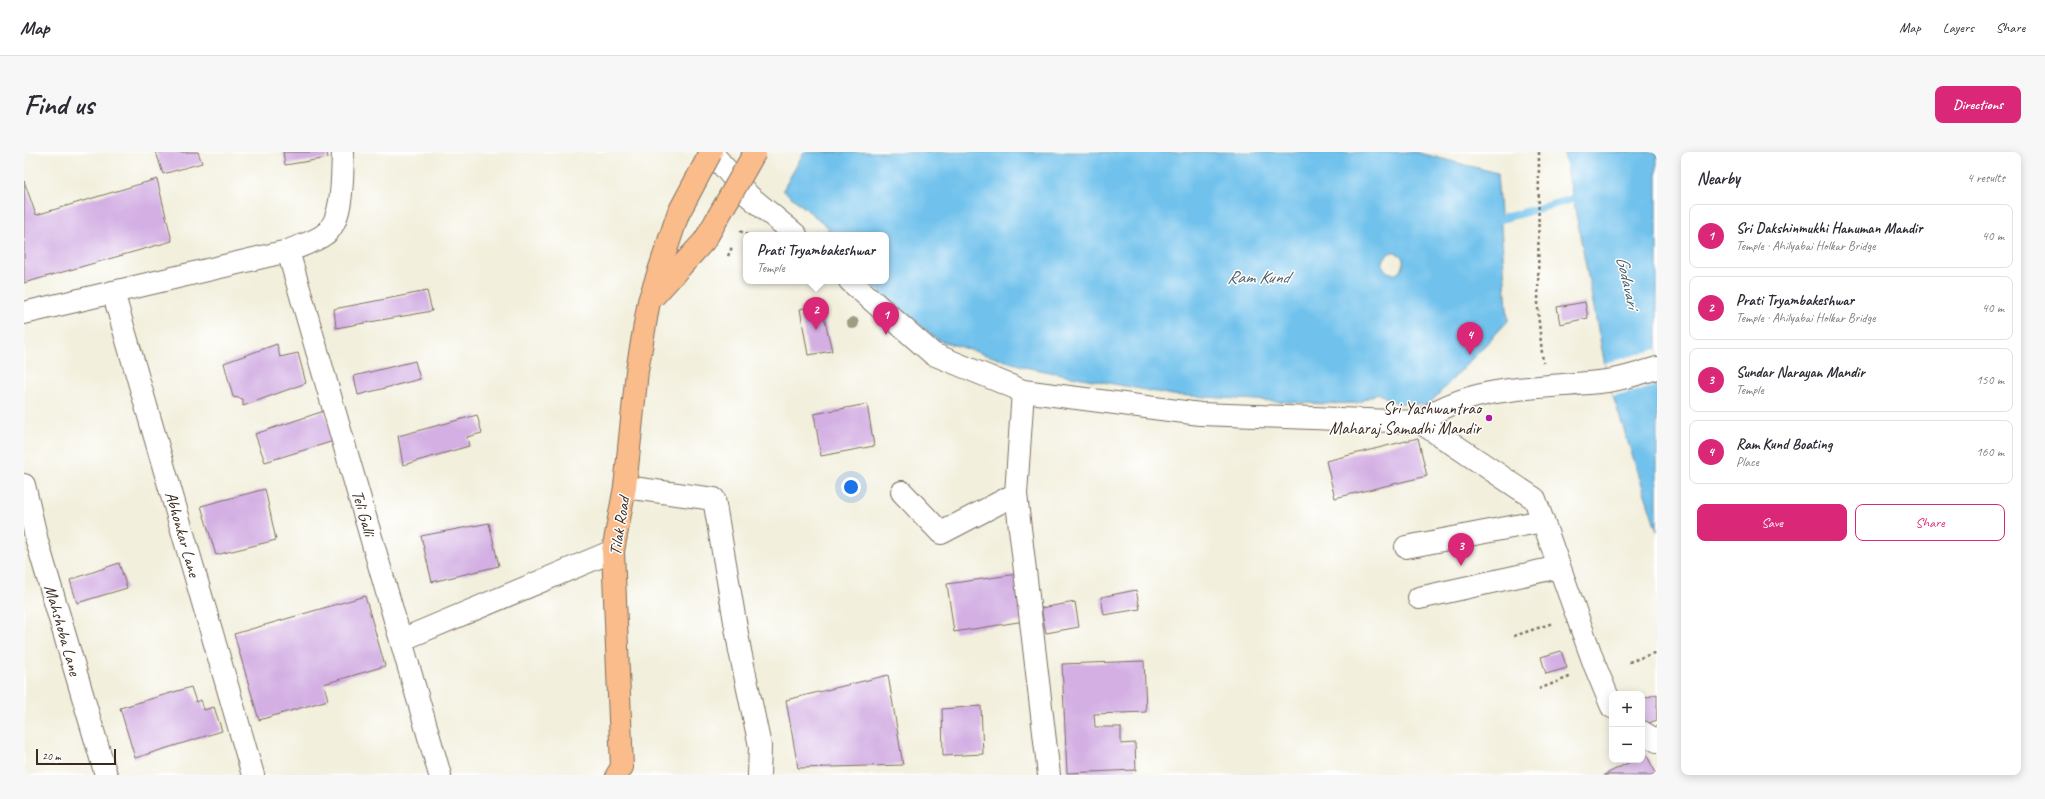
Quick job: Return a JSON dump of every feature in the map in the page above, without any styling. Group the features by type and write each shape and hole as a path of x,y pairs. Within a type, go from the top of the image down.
{"main road":[{"name":"Tilak Road","path":"617,775 622,767 613,551 625,488 637,371 649,301 678,214 711,152"},
{"path":"649,301 705,240 755,152"}],"street":[{"path":"24,313 288,251 325,234 333,222 341,200 343,152"},
{"path":"711,152 749,196 792,232"},
{"name":"Teli Galli","path":"288,251 440,775"},
{"path":"853,284 933,354 1023,391 1200,414 1420,422 1535,499 1576,615 1609,700"},
{"name":"Abhonkar Lane","path":"113,292 253,775"},
{"path":"1420,422 1435,411 1468,399 1503,391 1608,381 1657,368"},
{"path":"1023,391 1016,494 1049,775"},
{"name":"Mahshoba Lane","path":"24,485 39,549 106,775"},
{"path":"625,488 714,499 740,650 760,746 759,775"},
{"path":"902,492 941,532 1016,494"},
{"path":"1406,547 1543,521"},
{"path":"401,640 613,551"},
{"path":"1419,598 1559,567"},
{"path":"1645,734 1657,741"}],"path":[{"path":"1539,152 1538,313 1545,387"},
{"path":"1514,636 1576,615"},
{"path":"1629,662 1657,652"},
{"path":"1539,689 1595,666"}],"water":[{"name":"Ram Kund","path":"804,152 1416,152 1497,173 1508,321 1428,405 1395,403 1378,393 1357,403 1323,404 1172,395 1029,368 938,340 871,284 889,284 889,232 826,232 829,228 783,190","holes":["1389,253 1397,254 1403,258 1401,270 1397,273 1388,272 1383,265 1384,259"]},
{"name":"Godavari","path":"1564,152 1657,152 1657,531 1608,381"}],"pier":[{"path":"1657,349 1657,386 1613,397 1605,363"}],"building":[{"path":"156,152 198,152 202,163 163,174"},
{"path":"283,152 327,152 328,158 285,165"},
{"path":"157,179 172,241 24,283 24,181 36,215"},
{"path":"427,291 432,311 336,328 334,309"},
{"path":"1585,302 1588,318 1560,324 1557,307"},
{"path":"821,304 832,351 808,355 800,309"},
{"path":"277,344 280,357 298,353 306,383 243,406 243,399 233,397 224,363"},
{"path":"415,361 420,379 358,395 354,376"},
{"path":"867,404 874,446 821,456 814,414"},
{"path":"324,411 334,441 265,462 255,434"},
{"path":"477,415 482,433 467,437 469,446 403,465 398,436"},
{"path":"1418,438 1427,476 1335,498 1326,461"},
{"path":"265,489 276,540 216,555 201,506"},
{"path":"489,523 499,566 432,582 421,536"},
{"path":"119,563 127,588 77,603 70,580"},
{"path":"1018,574 1025,621 954,632 947,584"},
{"path":"1136,590 1140,609 1104,615 1101,597"},
{"path":"365,596 385,666 324,684 328,700 259,720 234,634"},
{"path":"1075,602 1079,627 1046,633 1041,608"},
{"path":"1561,651 1567,668 1546,674 1541,657"},
{"path":"1144,661 1146,712 1094,714 1095,727 1121,727 1121,744 1135,743 1136,770 1067,773 1062,664"},
{"path":"888,675 903,765 798,768 786,700"},
{"path":"191,687 196,702 201,700 204,710 214,707 222,731 135,758 120,708"},
{"path":"1657,694 1657,720 1645,724 1645,698"},
{"path":"981,706 983,754 943,756 942,709"},
{"path":"1645,754 1657,775 1604,775 1628,763 1645,763"}],"waterway":[{"path":"1490,222 1583,196"}],"place":[{"name":"Prati Tryambakeshwar","path":"816,330"},
{"name":"Sri Dakshinmukhi Hanuman Mandir","path":"886,335"},
{"name":"Ram Kund Boating","path":"1470,355"},
{"name":"Sri Yashwantrao Maharaj Samadhi Mandir","path":"1489,418"},
{"name":"Sundar Narayan Mandir","path":"1461,566"}]}
